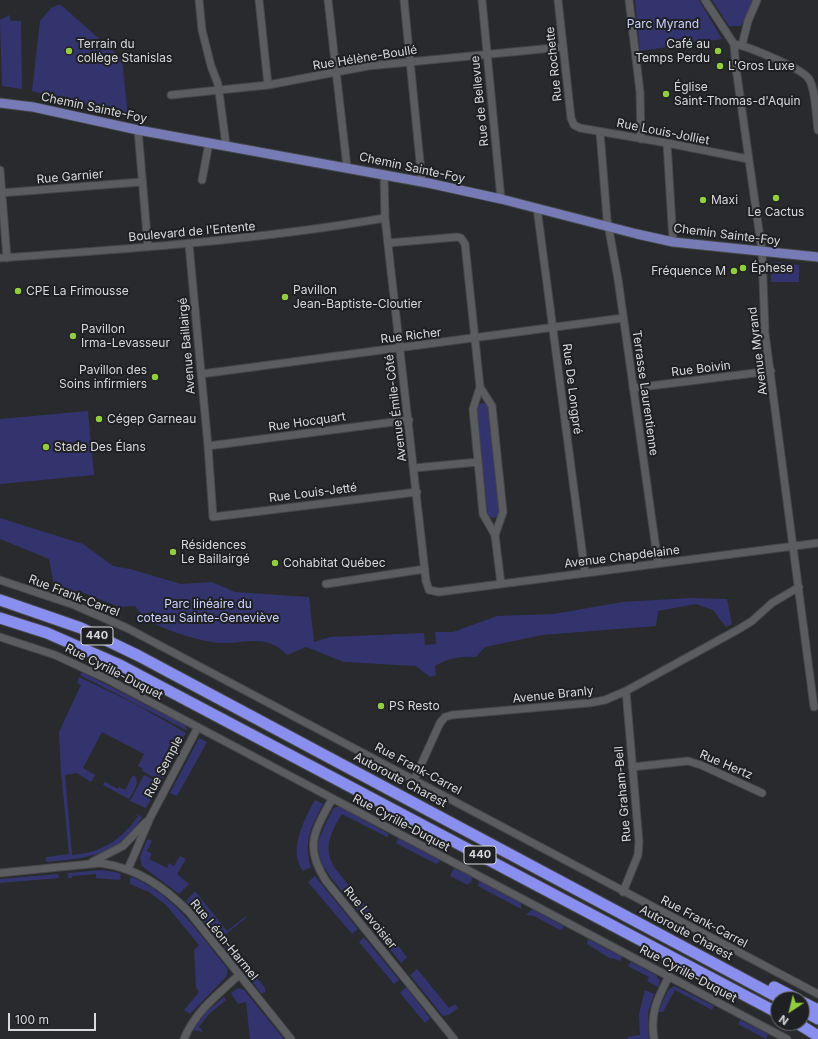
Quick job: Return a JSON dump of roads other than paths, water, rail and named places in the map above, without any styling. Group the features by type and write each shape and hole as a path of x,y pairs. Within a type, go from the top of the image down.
{"highway":[{"name":"Autoroute Charest","path":"0,600 81,628 139,656 770,993"},
{"name":"440","path":"0,618 77,645 134,672 770,1009"},
{"path":"687,949 758,979 781,991"}],"main road":[{"name":"Chemin Sainte-Foy","path":"0,104 33,107 138,130 384,174 501,199 673,242 818,257"}],"street":[{"path":"199,0 202,30 219,91 226,145"},
{"path":"259,0 268,85"},
{"path":"328,0 347,167"},
{"path":"404,0 422,182"},
{"name":"Rue de Bellevue","path":"482,0 486,56 501,199"},
{"name":"Rue Rochette","path":"558,0 571,118 574,125"},
{"path":"629,0 640,92 642,139"},
{"name":"Avenue Myrand","path":"705,0 734,44 748,159 762,252 765,333 814,707"},
{"path":"742,45 748,21 757,0"},
{"path":"734,44 742,45 807,76 812,85 818,130"},
{"name":"Rue Hélène-Boullé","path":"171,95 268,85 368,66 411,61 486,56 563,47"},
{"name":"Rue Louis-Jolliet","path":"574,125 580,128 600,132 667,143 748,159"},
{"path":"138,130 148,247"},
{"path":"600,132 609,227"},
{"path":"202,180 209,142"},
{"path":"667,143 673,242"},
{"path":"0,170 4,258"},
{"name":"Avenue Émile-Côté","path":"384,174 388,243 425,569 429,590"},
{"name":"Rue Garnier","path":"1,193 142,182"},
{"name":"Rue De Longpré","path":"537,208 585,573"},
{"name":"Boulevard de l'Entente","path":"4,258 189,245 274,235 386,218"},
{"name":"Terrasse Laurentienne","path":"609,227 658,563"},
{"path":"388,243 457,237 464,241 476,339 480,387 473,409 478,462 484,514 496,535"},
{"name":"Avenue Baillairgé","path":"189,245 208,446 212,517"},
{"name":"Rue Richer","path":"201,374 476,339 623,318"},
{"name":"Rue Boivin","path":"633,388 771,371"},
{"path":"480,387 492,406 503,512 496,535 501,584"},
{"name":"Rue Hocquart","path":"208,446 409,420"},
{"path":"414,468 478,462"},
{"name":"Rue Louis-Jetté","path":"212,517 417,492"},
{"name":"Avenue Chapdelaine","path":"429,590 436,593 818,543"},
{"path":"326,584 425,569"},
{"name":"Rue Frank-Carrel","path":"0,580 74,605 127,628 818,994"},
{"name":"Avenue Branly","path":"414,780 440,724 448,716 589,703 605,700 626,691 739,629 752,621 772,603 799,587"},
{"name":"Rue Cyrille-Duquet","path":"0,637 55,655 107,679 787,1039"},
{"name":"Rue Graham-Bell","path":"623,892 638,855 639,842 626,691"},
{"name":"Rue Semple","path":"0,874 100,863 128,869 150,818 198,727"},
{"name":"Rue Hertz","path":"632,767 688,761 701,765 762,793"},
{"name":"Rue Lavoisier","path":"332,799 319,824 313,843 313,855 317,867 326,881 454,1039"},
{"name":"Rue Semple","path":"86,865 114,852 123,846 150,818"},
{"name":"Rue Léon-Harmel","path":"128,869 144,875 171,894 189,912 291,1039"},
{"path":"184,1039 191,1023 201,1010 239,975"},
{"path":"654,1039 652,1016 654,1006 669,976"}],"place":[{"name":"Terrain du collège Stanislas","path":"69,51"},
{"name":"Café au Temps Perdu","path":"718,51"},
{"name":"L'Gros Luxe","path":"720,66"},
{"name":"Église Saint-Thomas-d'Aquin","path":"666,94"},
{"name":"Le Cactus","path":"776,198"},
{"name":"Maxi","path":"703,200"},
{"name":"Éphese","path":"743,268"},
{"name":"Fréquence M","path":"734,271"},
{"name":"CPE La Frimousse","path":"18,291"},
{"name":"Pavillon Jean-Baptiste-Cloutier","path":"285,297"},
{"name":"Pavillon Irma-Levasseur","path":"73,336"},
{"name":"Pavillon des Soins infirmiers","path":"155,377"},
{"name":"Cégep Garneau","path":"99,419"},
{"name":"Stade Des Élans","path":"46,447"},
{"name":"Résidences Le Baillairgé","path":"173,552"},
{"name":"Cohabitat Québec","path":"275,563"},
{"name":"PS Resto","path":"381,706"}],"park label":[{"name":"Parc Myrand","path":"663,24"},
{"name":"Parc linéaire du coteau Sainte-Geneviève","path":"208,611"}]}
